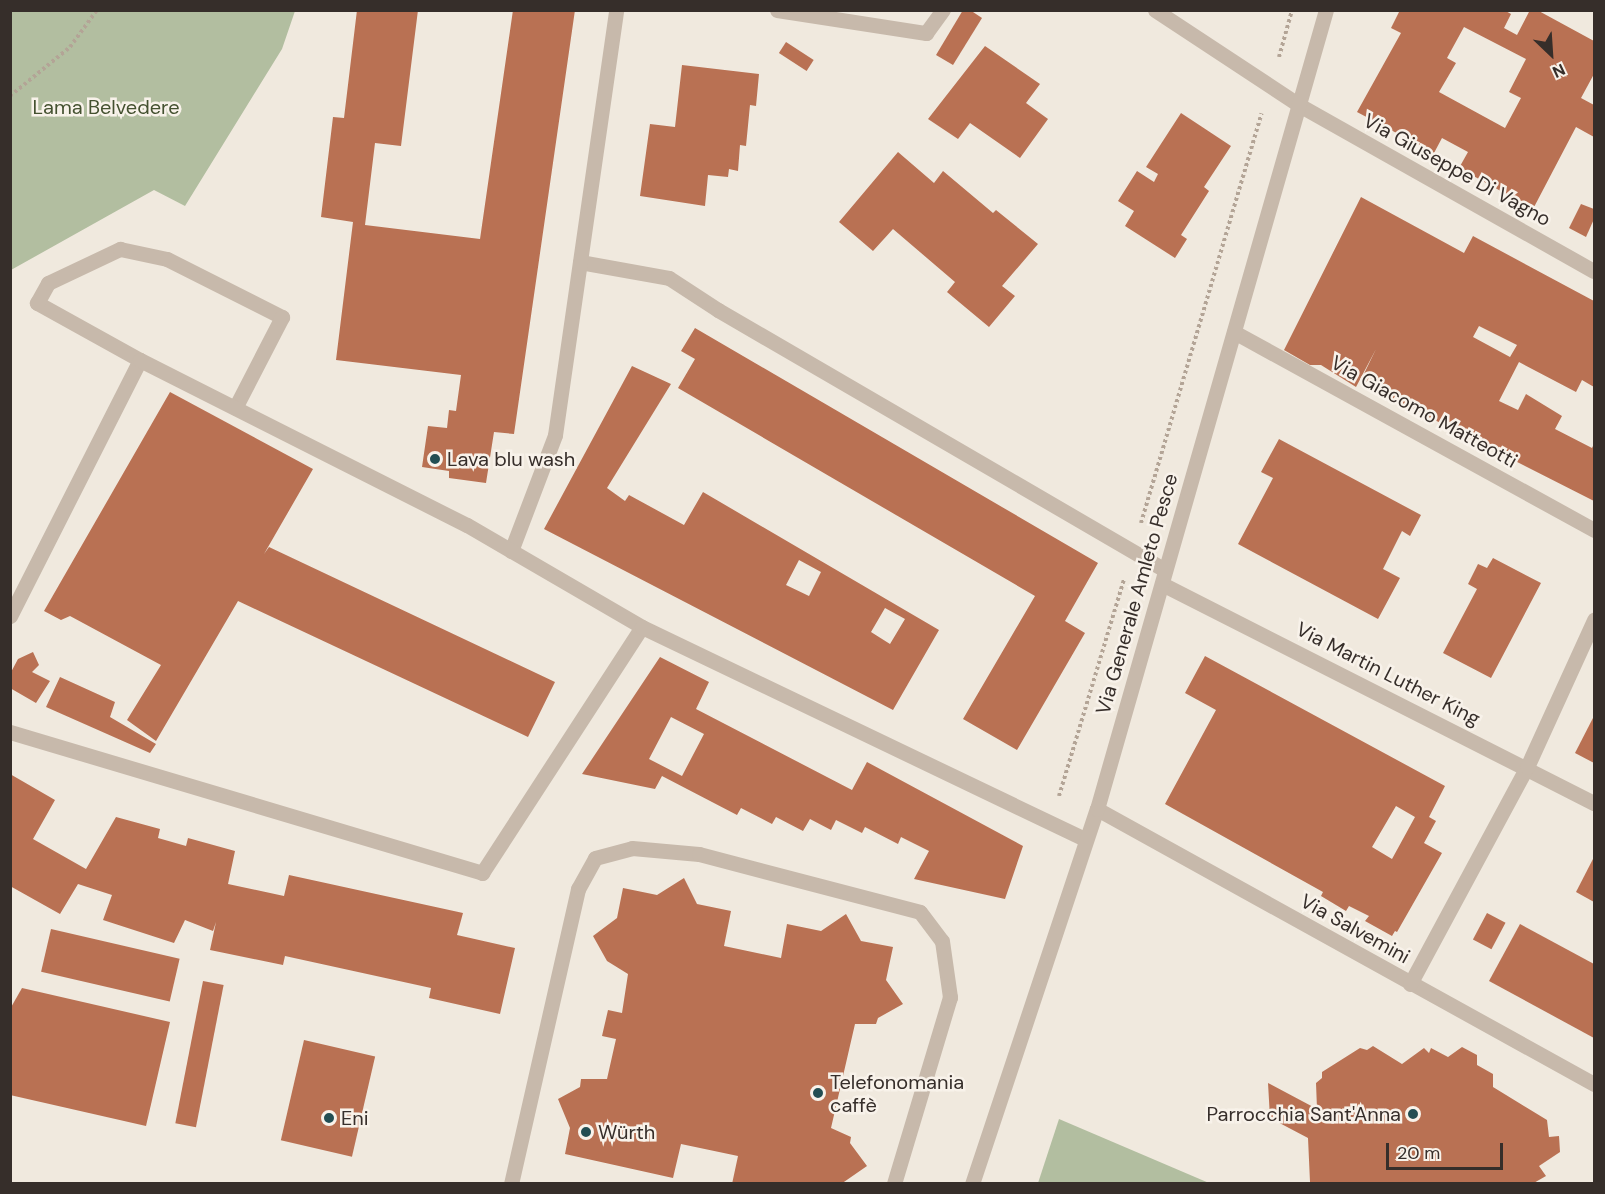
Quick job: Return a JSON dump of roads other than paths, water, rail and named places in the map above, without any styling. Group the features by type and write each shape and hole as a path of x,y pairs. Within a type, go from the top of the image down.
{"street":[{"path":"511,551 555,435 616,10"},
{"path":"777,10 926,33 943,10"},
{"name":"Via Giuseppe Di Vagno","path":"1155,10 1299,105 1594,271"},
{"name":"Via Generale Amleto Pesce","path":"972,1184 1097,809 1326,10"},
{"path":"235,408 282,317 167,259 120,249 48,283 37,303 140,360 235,408 467,525 642,627 1086,840"},
{"name":"Via Martin Luther King","path":"580,262 669,278 718,310 1133,551 1163,577 1594,803"},
{"name":"Via Giacomo Matteotti","path":"1234,332 1594,530"},
{"path":"10,616 140,360"},
{"path":"1410,984 1527,767 1594,620"},
{"path":"10,732 482,873 642,627"},
{"name":"Via Salvemini","path":"1097,809 1594,1084"},
{"path":"511,1184 578,889 596,858 632,848 699,854 920,912 942,941 951,997 894,1184"}],"place":[{"name":"Lava blu wash","path":"435,459"},
{"name":"Telefonomania caffè","path":"818,1093"},
{"name":"Parrocchia Sant'Anna","path":"1413,1114"},
{"name":"Eni","path":"329,1118"},
{"name":"Würth","path":"586,1132"}],"park label":[{"name":"Lama Belvedere","path":"106,107"}]}
